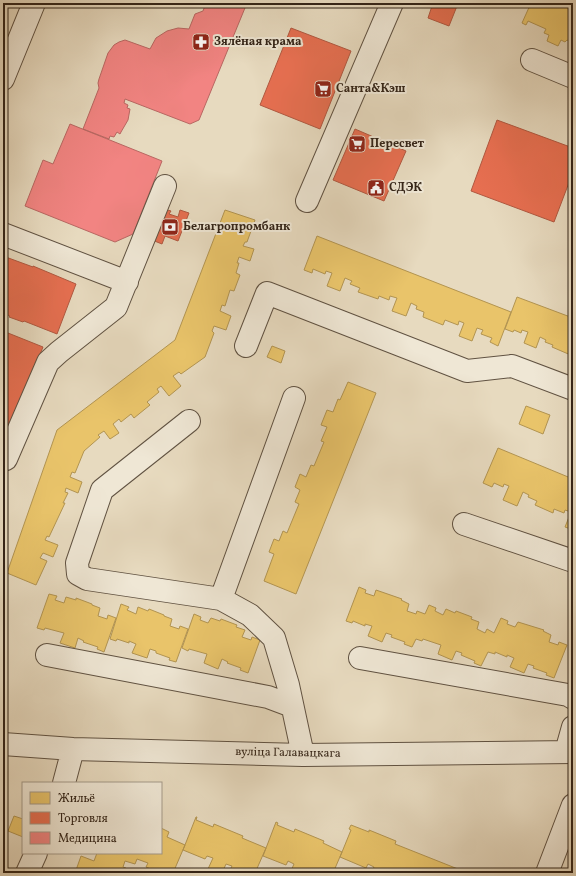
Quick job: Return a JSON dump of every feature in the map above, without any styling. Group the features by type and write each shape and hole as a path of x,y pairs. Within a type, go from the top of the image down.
{"street":[{"path":"3,79 34,3"},
{"path":"307,200 392,3"},
{"path":"532,60 573,77"},
{"path":"6,459 48,362 116,307 165,186"},
{"path":"3,234 127,282"},
{"path":"246,346 267,293 467,371 512,366 573,390"},
{"path":"221,599 294,398"},
{"path":"189,421 102,490 76,563 78,574 87,579 221,599 250,615 274,638 288,685 303,755"},
{"path":"464,524 573,561"},
{"path":"47,655 268,698 292,706"},
{"path":"360,658 568,695 573,698"},
{"path":"569,752 573,727"},
{"name":"вуліца Галавацкага","path":"3,744 73,749 303,755 569,752"},
{"path":"64,782 73,749"},
{"path":"547,873 573,805"},
{"path":"27,873 36,854"}],"building: Жильё":[{"path":"531,3 573,3 573,43 567,40 565,42 561,40 558,46 547,41 549,35 544,33 546,29 528,21 526,25 522,23"},
{"path":"225,210 255,220 247,242 245,242 243,246 254,249 250,261 239,257 236,273 240,275 234,291 230,290 225,306 222,305 220,311 231,316 226,330 214,326 212,331 214,333 205,357 181,374 179,372 173,376 181,386 169,396 161,386 157,389 159,392 147,402 150,405 134,418 131,414 121,422 119,419 113,424 119,433 110,439 104,431 98,435 100,437 84,451 75,473 72,472 70,477 82,482 78,493 66,488 65,492 68,493 63,503 65,503 49,537 47,536 45,540 58,545 53,557 43,553 40,558 47,561 36,585 7,573 57,430 175,340"},
{"path":"317,236 511,312 498,346 490,342 492,338 481,334 483,330 477,328 472,341 459,336 464,323 459,321 458,325 445,320 443,325 423,317 424,312 416,309 417,306 411,303 406,316 392,311 397,298 390,296 389,300 379,296 378,299 358,292 360,288 350,284 352,281 345,278 340,291 327,286 332,273 326,271 325,274 313,269 312,273 304,270"},
{"path":"517,297 573,318 573,356 552,347 553,345 545,342 546,340 540,337 536,348 524,343 528,332 522,330 521,333 514,330 513,332 505,329"},
{"path":"272,346 285,351 281,363 267,357"},
{"path":"348,382 376,393 296,594 264,581 274,554 269,552 274,539 279,541 283,531 287,533 299,504 295,502 300,490 295,487 300,474 306,477 311,465 314,466 324,442 321,441 327,427 321,425 327,410 333,412 338,399 340,400"},
{"path":"526,406 550,415 543,434 519,424"},
{"path":"498,448 573,479 573,530 565,527 571,512 565,510 564,513 554,509 553,513 535,505 537,501 528,497 529,495 523,492 517,506 503,500 509,486 504,484 503,487 494,483 492,487 483,483"},
{"path":"359,587 366,590 365,593 374,596 376,590 402,599 401,600 409,604 407,611 416,614 417,611 425,614 429,605 436,608 435,611 443,615 446,609 455,613 456,611 472,617 471,619 479,622 477,629 485,633 487,629 494,633 501,618 508,621 507,624 515,627 518,622 544,630 543,631 551,635 549,642 558,645 559,642 567,645 554,678 528,664 524,673 510,667 514,658 495,652 495,654 488,652 481,666 474,663 475,661 461,655 462,653 456,651 452,660 438,654 441,645 423,639 422,641 416,639 412,647 386,633 382,642 368,636 372,626 365,624 365,626 353,621 352,623 346,621"},
{"path":"49,594 57,596 55,600 64,603 66,597 76,600 76,598 100,608 98,616 107,619 108,615 116,618 104,652 97,649 98,647 83,642 84,641 78,638 75,648 60,643 64,633 45,628 44,630 37,628"},
{"path":"121,604 129,607 127,610 136,614 138,607 148,611 149,609 172,619 170,626 179,629 180,626 188,629 176,662 169,660 170,658 150,649 147,658 132,653 136,644 129,641 129,643 117,639 116,641 110,639"},
{"path":"194,614 201,617 200,620 208,623 211,618 220,621 221,619 237,625 236,627 245,630 242,637 251,640 252,637 260,640 248,673 222,659 218,669 204,663 207,654 189,649 188,651 182,648"},
{"path":"14,816 22,819 22,837 8,831"},
{"path":"196,817 196,820 213,827 214,824 243,836 242,838 266,848 255,873 237,873 230,870 232,866 226,864 222,873 217,873 208,869 213,858 207,856 205,859 183,850"},
{"path":"276,822 278,823 277,825 294,832 295,829 324,841 323,843 342,852 333,873 312,873 307,869 305,873 290,873 294,864 288,861 286,865 263,856"},
{"path":"351,825 369,832 369,830 396,841 395,844 468,873 371,873 374,867 368,864 366,868 340,857 351,830 349,829"},
{"path":"162,828 169,832 167,837 185,845 173,873 160,873 146,867 148,863 137,859 135,864 125,861 123,867 126,868 124,873 75,873 81,856 94,861 97,854 162,854"}],"building: Торговля":[{"path":"433,3 450,3 457,6 449,26 428,18"},
{"path":"291,28 351,51 320,129 260,105"},
{"path":"497,120 573,148 573,172 554,222 471,191"},
{"path":"355,129 406,151 384,201 333,180"},
{"name":"Белагропромбанк","path":"164,209 171,211 169,214 178,217 180,210 189,213 178,241 165,236 162,244 152,240"},
{"path":"3,256 33,266 76,284 57,334 24,321 23,322 9,317 10,316 3,313"},
{"path":"3,331 43,347 9,430 3,427"}],"building: Медицина":[{"path":"206,3 247,3 199,120 190,124 125,99 124,103 128,105 127,108 130,109 128,120 120,134 117,132 114,137 110,136 109,139 83,129 99,88 99,79 108,53 114,45 125,40 150,49 156,38 167,31 178,28 189,29 195,14 203,11"},
{"path":"70,124 162,161 133,234 115,242 25,206 43,160 53,164"}],"place":[{"name":"Зялёная крама","path":"201,42"},
{"name":"Санта&Кэш","path":"323,89"},
{"name":"Пересвет","path":"357,144"},
{"name":"СДЭК","path":"376,188"},
{"name":"Белагропромбанк","path":"170,227"}]}
